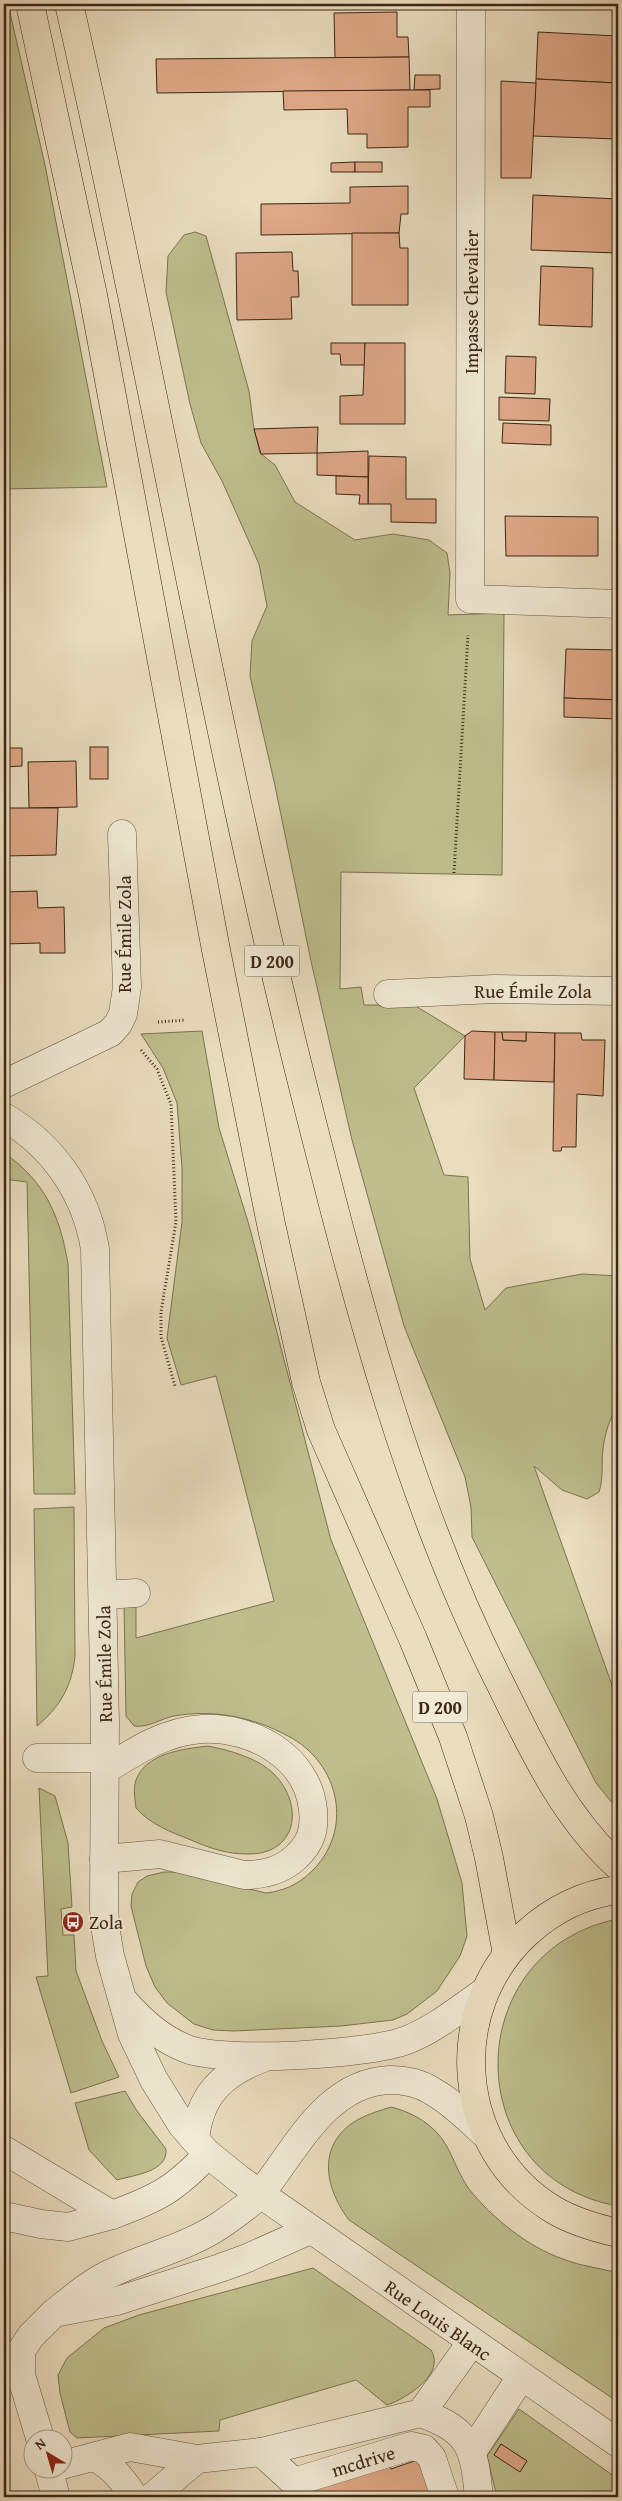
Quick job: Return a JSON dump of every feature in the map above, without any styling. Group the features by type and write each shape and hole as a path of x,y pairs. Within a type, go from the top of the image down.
{"main road":[{"name":"D 200","path":"30,4 93,295 216,950 267,1205 306,1382 321,1430 453,1738 487,1850 501,1913 507,1954"},
{"name":"D 200","path":"69,4 106,171 249,863 293,1047 363,1313 422,1502 483,1650 560,1798 584,1830 618,1866"},
{"path":"618,1890 596,1894 562,1908 532,1928 507,1954 484,1992 473,2027 470,2063 474,2099 485,2134 514,2177 554,2210 586,2225 618,2232"}],"street":[{"name":"Impasse Chevalier","path":"470,599 471,4"},
{"path":"470,599 618,604"},
{"name":"Rue Émile Zola","path":"110,1033 118,1024 123,1014 127,987 122,834"},
{"name":"Rue Émile Zola","path":"388,994 494,989 618,991"},
{"path":"4,1084 110,1033"},
{"name":"Rue Émile Zola","path":"4,1117 50,1152 68,1179 91,1226 96,1274 103,1595 106,1932 132,2034 154,2080 182,2125 202,2147 259,2195"},
{"path":"103,1595 136,1593"},
{"path":"38,1758 105,1764 174,1734 201,1729 243,1733 273,1748 296,1766 306,1781 312,1804 314,1825 308,1845 294,1859 277,1870 259,1875 244,1876 160,1854 104,1859"},
{"path":"122,1998 152,2030 188,2049 221,2056 272,2055 386,2047 421,2034 484,1992"},
{"path":"4,2216 41,2224 68,2227 112,2215 156,2198 176,2185 202,2147 200,2111 206,2099 235,2072 252,2062 272,2055"},
{"path":"37,2428 21,2374 21,2351 31,2336 54,2313 91,2284 114,2271 191,2242 212,2231 259,2195 315,2120 338,2098 361,2085 395,2080 409,2082 431,2090 461,2112 485,2134"},
{"path":"4,2150 112,2215"},
{"name":"Rue Louis Blanc","path":"259,2195 618,2443"},
{"path":"54,2313 117,2301 220,2268 310,2230"},
{"path":"421,2413 471,2343"},
{"path":"472,2452 521,2377"},
{"path":"72,2462 130,2447 197,2459 261,2452 421,2413 435,2418 463,2437 472,2452 480,2497"},
{"name":"mcdrive","path":"261,2452 294,2482 411,2446 424,2449 432,2458 445,2497"},
{"path":"93,2456 101,2460 114,2472 134,2497"},
{"path":"152,2497 197,2459"},
{"path":"51,2478 56,2497"}],"path":[{"path":"454,873 470,599"},
{"path":"110,1033 144,1052 157,1069 171,1104 176,1222 161,1312 161,1337 176,1386"}],"green space":[{"path":"4,4 8,4 45,165 107,487 4,489"},
{"path":"195,232 206,236 249,391 254,429 260,453 275,465 295,502 355,540 393,534 429,540 447,553 450,573 448,615 504,613 502,875 341,872 340,989 361,987 364,1005 414,1005 465,1036 414,1088 444,1175 468,1177 470,1259 485,1310 506,1288 582,1274 618,1276 618,1404 610,1420 605,1437 599,1492 587,1499 562,1490 534,1466 618,1702 618,1810 596,1783 472,1537 471,1507 465,1477 404,1326 352,1140 311,961 250,676 252,641 267,606 259,564 222,481 201,443 190,404 166,292 168,256 184,235"},
{"path":"202,1031 219,1128 249,1225 331,1540 437,1799 462,1883 467,1936 460,1956 437,1991 407,2014 393,2020 341,2026 234,2031 213,2030 194,2024 167,2003 155,1987 146,1966 131,1906 132,1894 138,1882 147,1876 164,1872 179,1872 266,1893 290,1887 310,1873 324,1856 333,1838 337,1818 330,1780 320,1763 306,1748 275,1729 247,1719 218,1714 174,1716 149,1725 139,1726 134,1726 126,1716 124,1604 136,1602 136,1638 274,1601 216,1376 181,1385 167,1338 182,1222 182,1168 177,1103 163,1068 141,1034"},
{"path":"4,1153 30,1175 40,1188 55,1215 65,1247 68,1264 75,1494 34,1494 27,1182 4,1179"},
{"path":"74,1507 75,1656 71,1677 64,1695 37,1726 34,1509"},
{"path":"208,1746 234,1752 260,1763 274,1774 284,1787 290,1800 291,1826 286,1838 277,1846 264,1852 247,1854 218,1850 162,1827 148,1819 136,1808 135,1783 141,1771 148,1764 166,1754"},
{"path":"39,1788 55,1796 68,1843 72,1907 61,1909 63,1935 74,1935 76,1971 102,2041 119,2077 71,2093 36,1977 48,1976"},
{"path":"618,1919 618,2206 565,2187 528,2154 505,2111 498,2064 506,2016 528,1973 566,1939"},
{"path":"125,2091 137,2111 166,2149 162,2163 156,2168 117,2180 89,2150 75,2103"},
{"path":"391,2107 415,2116 436,2131 446,2145 469,2189 500,2221 524,2239 563,2259 618,2273 618,2402 349,2220 341,2209 331,2184 329,2158 333,2146 340,2134 355,2121"},
{"path":"313,2268 431,2350 434,2359 433,2368 429,2376 414,2391 387,2405 356,2380 220,2420 219,2431 77,2438 72,2434 72,2428 69,2428 60,2393 58,2375 67,2358 104,2328 139,2315"},
{"path":"519,2409 618,2479 618,2497 515,2497 514,2495 497,2497 487,2456","holes":["501,2444 527,2461 520,2471 494,2455"]}],"building":[{"path":"397,12 397,37 408,37 409,57 335,58 334,13"},
{"path":"538,32 618,36 618,83 536,79"},
{"path":"409,57 410,90 157,93 156,59"},
{"path":"415,75 440,75 440,89 414,90"},
{"path":"536,79 618,83 618,139 533,136"},
{"path":"501,81 536,83 531,178 501,178"},
{"path":"430,90 430,107 408,107 408,147 367,148 367,134 348,134 347,109 284,110 283,91"},
{"path":"355,162 355,172 331,172 331,163"},
{"path":"355,162 382,162 382,172 355,172"},
{"path":"408,186 408,214 401,214 399,233 261,235 261,204 350,203 350,187"},
{"path":"533,195 618,199 618,253 531,250"},
{"path":"352,233 399,233 400,248 408,248 408,305 352,305"},
{"path":"292,252 293,271 298,271 299,297 291,297 292,319 237,320 236,253"},
{"path":"541,266 593,268 592,327 539,325"},
{"path":"331,343 365,343 365,365 341,365 340,354 331,354"},
{"path":"365,343 405,343 405,424 340,424 340,396 363,395"},
{"path":"506,356 536,357 535,394 505,393"},
{"path":"499,397 550,399 549,421 499,420"},
{"path":"503,423 551,425 551,445 502,443"},
{"path":"318,427 317,453 261,454 254,429"},
{"path":"368,451 368,477 317,475 317,453"},
{"path":"369,456 406,457 406,499 436,499 436,523 391,522 391,504 368,504"},
{"path":"336,476 368,477 368,504 359,504 360,495 336,494"},
{"path":"505,516 598,517 598,556 506,556"},
{"path":"4,606 6,606 5,671 4,671"},
{"path":"566,649 618,650 618,700 564,698"},
{"path":"564,698 618,700 618,719 564,717"},
{"path":"90,747 108,747 108,779 90,779"},
{"path":"4,748 22,748 22,766 4,767"},
{"path":"76,761 77,807 29,808 28,762"},
{"path":"4,808 58,808 56,855 4,856"},
{"path":"37,891 38,908 64,907 65,953 40,953 40,943 4,944 4,892"},
{"path":"472,1031 495,1032 494,1080 464,1079 465,1036"},
{"path":"495,1032 502,1032 503,1040 526,1041 526,1032 555,1033 554,1082 494,1080"},
{"path":"502,1032 526,1032 526,1041 503,1040"},
{"path":"555,1033 581,1033 582,1040 605,1040 603,1096 577,1094 576,1147 562,1147 561,1151 553,1151"},
{"path":"616,1094 618,1094 618,1125 615,1125"},
{"path":"501,2444 527,2461 520,2472 494,2455"},
{"path":"388,2458 391,2469 420,2459 432,2497 299,2497 296,2487"}],"place":[{"name":"Zola","path":"73,1922"}]}
